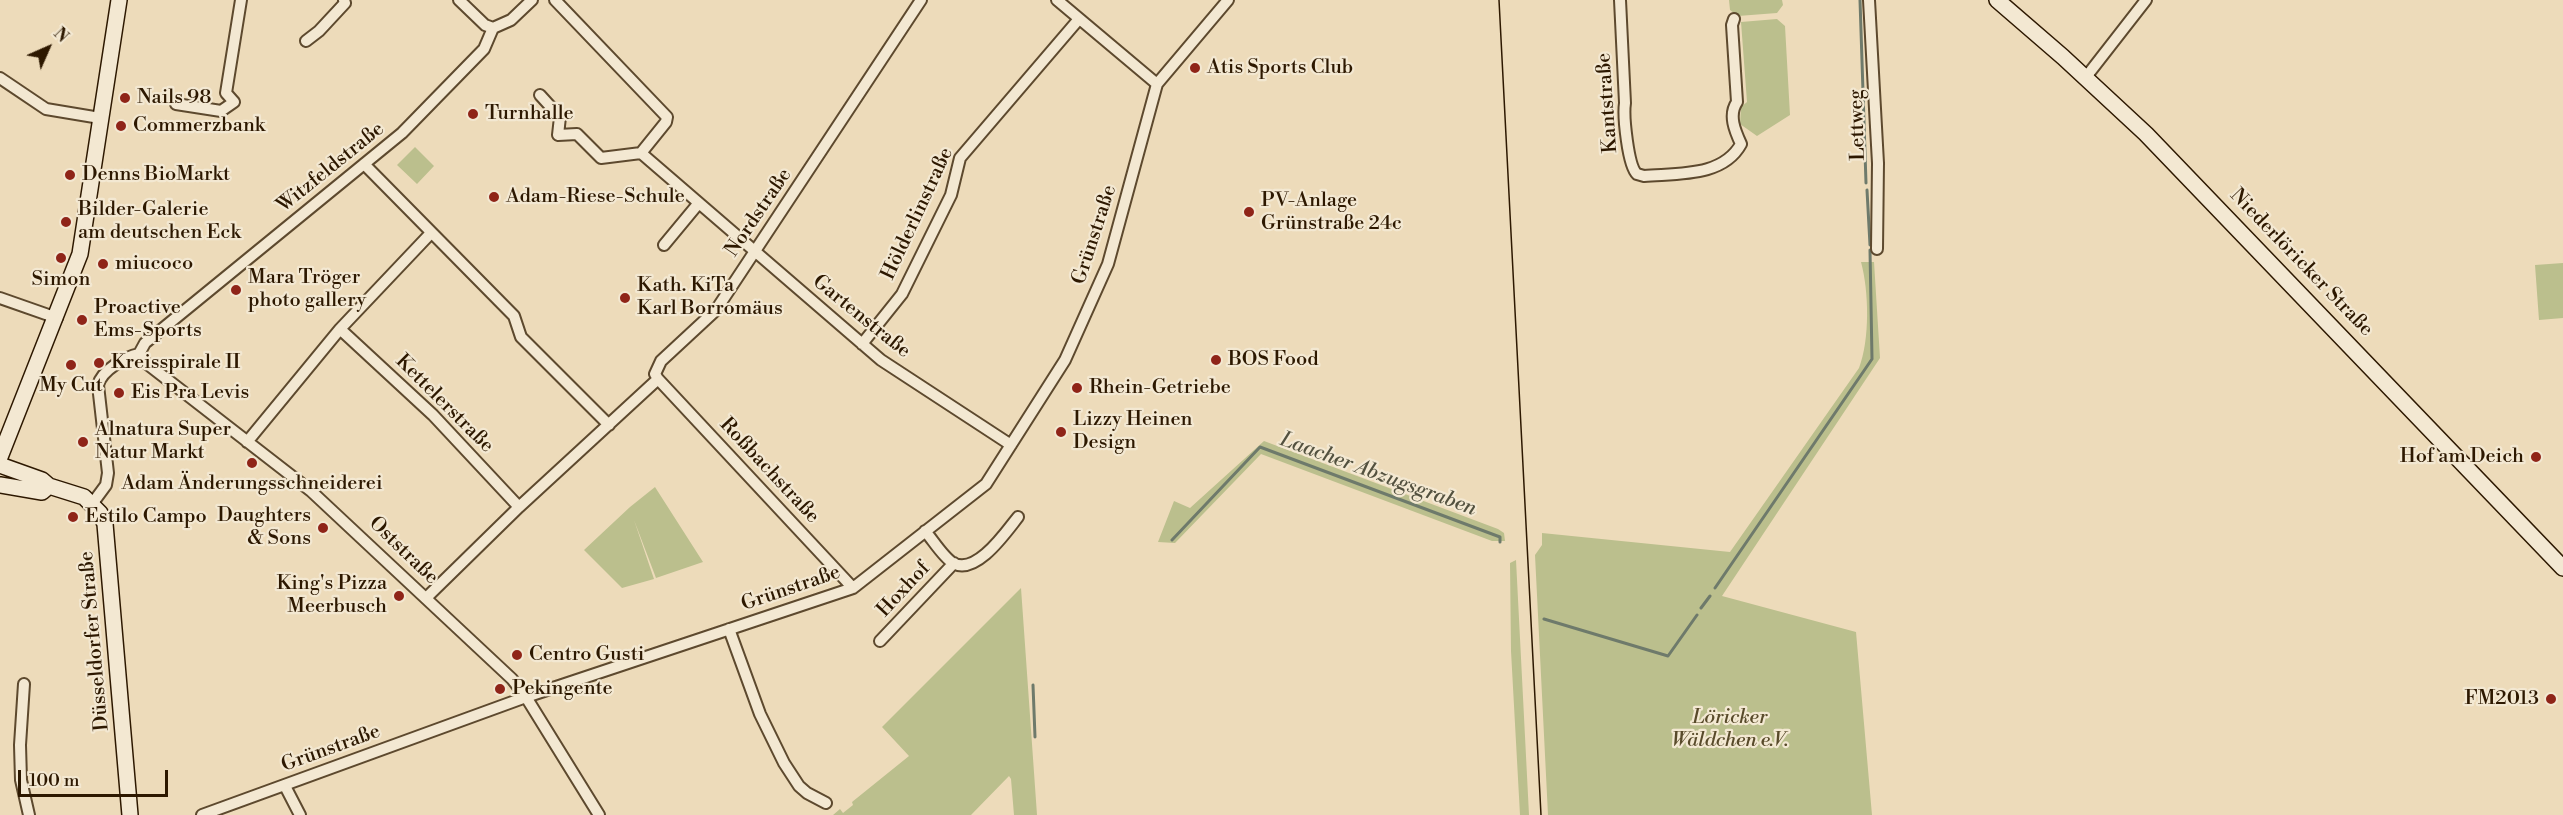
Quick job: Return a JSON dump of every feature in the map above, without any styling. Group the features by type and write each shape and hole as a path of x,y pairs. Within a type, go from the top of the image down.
{"main road":[{"path":"0,457 57,318 80,254 119,0"},
{"name":"Niederlöricker Straße","path":"1997,0 2086,77 2146,134 2563,568"},
{"path":"0,465 42,480 49,486 84,497 92,504"},
{"path":"0,485 42,492 49,486"},
{"name":"Düsseldorfer Straße","path":"92,504 100,513 107,533 130,815"}],"street":[{"path":"176,104 221,111 234,102 226,93 241,0"},
{"path":"306,41 345,3 344,0"},
{"path":"459,0 485,25 493,28 511,20 532,0"},
{"path":"540,95 560,117 558,135 577,134 601,158 641,153 666,122 667,117 555,0"},
{"name":"Nordstraße","path":"426,598 519,507 658,379 655,374 661,361 716,310 921,0"},
{"path":"1057,0 1157,84 1228,0"},
{"name":"Kantstraße","path":"1620,0 1624,115 1630,163 1637,174 1644,176 1718,167 1735,155 1741,144 1734,130 1733,108 1737,102 1732,25 1734,19"},
{"name":"Lettweg","path":"1869,0 1878,163 1877,249"},
{"path":"2086,77 2146,0"},
{"name":"Hölderlinstraße","path":"862,344 902,294 951,195 960,158 1079,19"},
{"name":"Witzfeldstraße","path":"139,354 145,343 402,133 484,49 493,28"},
{"path":"0,78 46,109 100,118"},
{"name":"Grünstraße","path":"202,815 222,812 285,786 526,697 853,588 986,484 1065,360 1108,264 1157,84"},
{"name":"Gartenstraße","path":"641,153 881,360 1011,446"},
{"path":"364,164 514,316 521,337 609,425"},
{"path":"664,245 698,204"},
{"path":"247,442 340,329 431,233"},
{"path":"0,298 57,318"},
{"name":"Kettelerstraße","path":"340,329 433,415 519,507"},
{"path":"92,504 106,485 108,473 98,385 100,379 126,356 139,354"},
{"name":"Oststraße","path":"139,354 146,363 311,491 512,679 526,697 599,815"},
{"name":"Roßbachstraße","path":"658,379 853,588"},
{"name":"Hoxhof","path":"925,531 954,563 967,566 982,558 1018,518"},
{"name":"Hoxhof","path":"880,640 954,563"},
{"path":"729,629 760,714 790,775 807,793 826,803"},
{"path":"24,684 20,745 21,780 28,815"},
{"path":"285,786 300,815"}],"green space":[{"path":"1729,0 1782,0 1783,5 1777,13 1738,16 1730,10"},
{"path":"1777,19 1785,26 1790,115 1757,136 1740,124 1741,107 1747,102 1741,22"},
{"path":"415,147 434,166 417,184 397,165"},
{"name":"Löricker Wäldchen e.V.","path":"1861,262 1874,262 1880,358 1722,596 1856,632 1872,815 1548,815 1535,555 1542,545 1542,533 1730,552 1859,368 1867,330 1866,287"},
{"path":"2563,263 2563,318 2539,320 2535,265"},
{"path":"1264,441 1498,529 1504,533 1505,541 1492,541 1261,454 1175,543 1158,542 1174,501 1190,508"},
{"path":"655,487 703,562 656,578 634,520 654,579 622,588 584,550"},
{"path":"1516,560 1529,815 1520,815 1511,651 1510,563"},
{"path":"1021,588 1037,815 1014,815 1009,776 971,815 833,815 840,809 843,813 853,805 852,802 909,756 882,727"}],"waterway":[{"name":"Laacher Abzugsgraben","path":"1860,0 1866,183"},
{"name":"Laacher Abzugsgraben","path":"1867,190 1870,245"},
{"name":"Laacher Abzugsgraben","path":"1715,588 1872,359 1870,250"},
{"name":"Laacher Abzugsgraben","path":"1172,540 1260,447 1500,537 1500,542"},
{"name":"Laacher Abzugsgraben","path":"1701,608 1710,596"},
{"name":"Laacher Abzugsgraben","path":"1544,619 1668,656 1697,615"},
{"name":"Laacher Abzugsgraben","path":"1033,685 1035,737"}],"tram line":[{"path":"1499,0 1541,815"}],"place":[{"name":"Atis Sports Club","path":"1195,68"},
{"name":"Nails 98","path":"125,98"},
{"name":"Turnhalle","path":"473,114"},
{"name":"Commerzbank","path":"121,126"},
{"name":"Denns BioMarkt","path":"70,175"},
{"name":"Adam-Riese-Schule","path":"494,197"},
{"name":"PV-Anlage Grünstraße 24c","path":"1249,212"},
{"name":"Bilder-Galerie am deutschen Eck","path":"66,222"},
{"name":"Simon","path":"61,258"},
{"name":"miucoco","path":"103,264"},
{"name":"Mara Tröger photo gallery","path":"236,290"},
{"name":"Kath. KiTa Karl Borromäus","path":"625,298"},
{"name":"Proactive Ems-Sports","path":"82,320"},
{"name":"BOS Food","path":"1216,360"},
{"name":"Kreisspirale II","path":"99,363"},
{"name":"My Cut","path":"71,365"},
{"name":"Rhein-Getriebe","path":"1077,388"},
{"name":"Eis Pra Levis","path":"119,393"},
{"name":"Lizzy Heinen Design","path":"1061,432"},
{"name":"Alnatura Super Natur Markt","path":"83,442"},
{"name":"Hof am Deich","path":"2536,457"},
{"name":"Adam Änderungsschneiderei","path":"252,463"},
{"name":"Estilo Campo","path":"73,517"},
{"name":"Daughters & Sons","path":"323,528"},
{"name":"King's Pizza Meerbusch","path":"399,596"},
{"name":"Centro Gusti","path":"517,655"},
{"name":"Pekingente","path":"500,689"},
{"name":"FM2013","path":"2551,699"}]}
